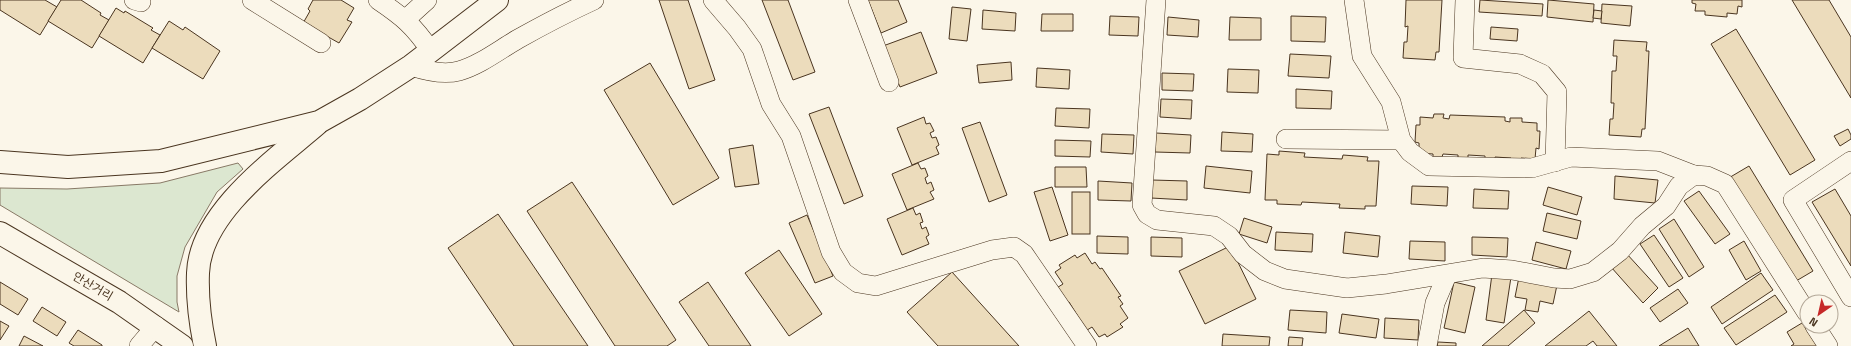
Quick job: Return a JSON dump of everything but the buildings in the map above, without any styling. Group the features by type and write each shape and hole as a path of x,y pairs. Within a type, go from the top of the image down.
{"main road":[{"path":"205,346 200,319 198,272 204,243 215,222 232,200 319,122 360,99 411,66 497,0"},
{"path":"0,162 68,167 161,161 319,122"},
{"name":"안산거리","path":"0,232 119,302 156,326 182,346"}],"street":[{"path":"252,0 280,7 321,43"},
{"path":"378,0 406,19 420,34 431,51"},
{"path":"406,19 427,0"},
{"path":"411,66 427,71 458,71 471,66 518,39 594,0"},
{"path":"714,0 752,49 771,104 790,136 831,252 843,272 858,283 876,286 992,250 1014,247 1024,254 1087,346"},
{"path":"858,0 889,82"},
{"path":"1156,0 1142,205 1146,214 1157,220 1214,226 1229,236 1243,254 1265,272 1285,279 1347,288 1447,275 1483,268 1512,270 1554,278 1570,279 1593,272 1620,251 1642,226 1666,206 1679,186 1694,175"},
{"path":"1354,0 1362,56 1391,102 1401,140 1410,152 1429,166 1532,168 1571,157 1658,161 1694,175 1707,176 1725,184 1799,300"},
{"path":"1465,0 1463,58 1520,64 1542,74 1557,92 1555,162"},
{"path":"1286,139 1401,140"},
{"path":"1851,161 1793,200 1851,297"},
{"path":"1427,346 1434,303 1447,275"},
{"path":"139,346 156,326"},
{"path":"1820,334 1828,346"}],"green space":[{"path":"238,163 243,169 217,192 185,247 177,276 177,302 179,312 0,205 0,188 67,189 160,183"}]}
